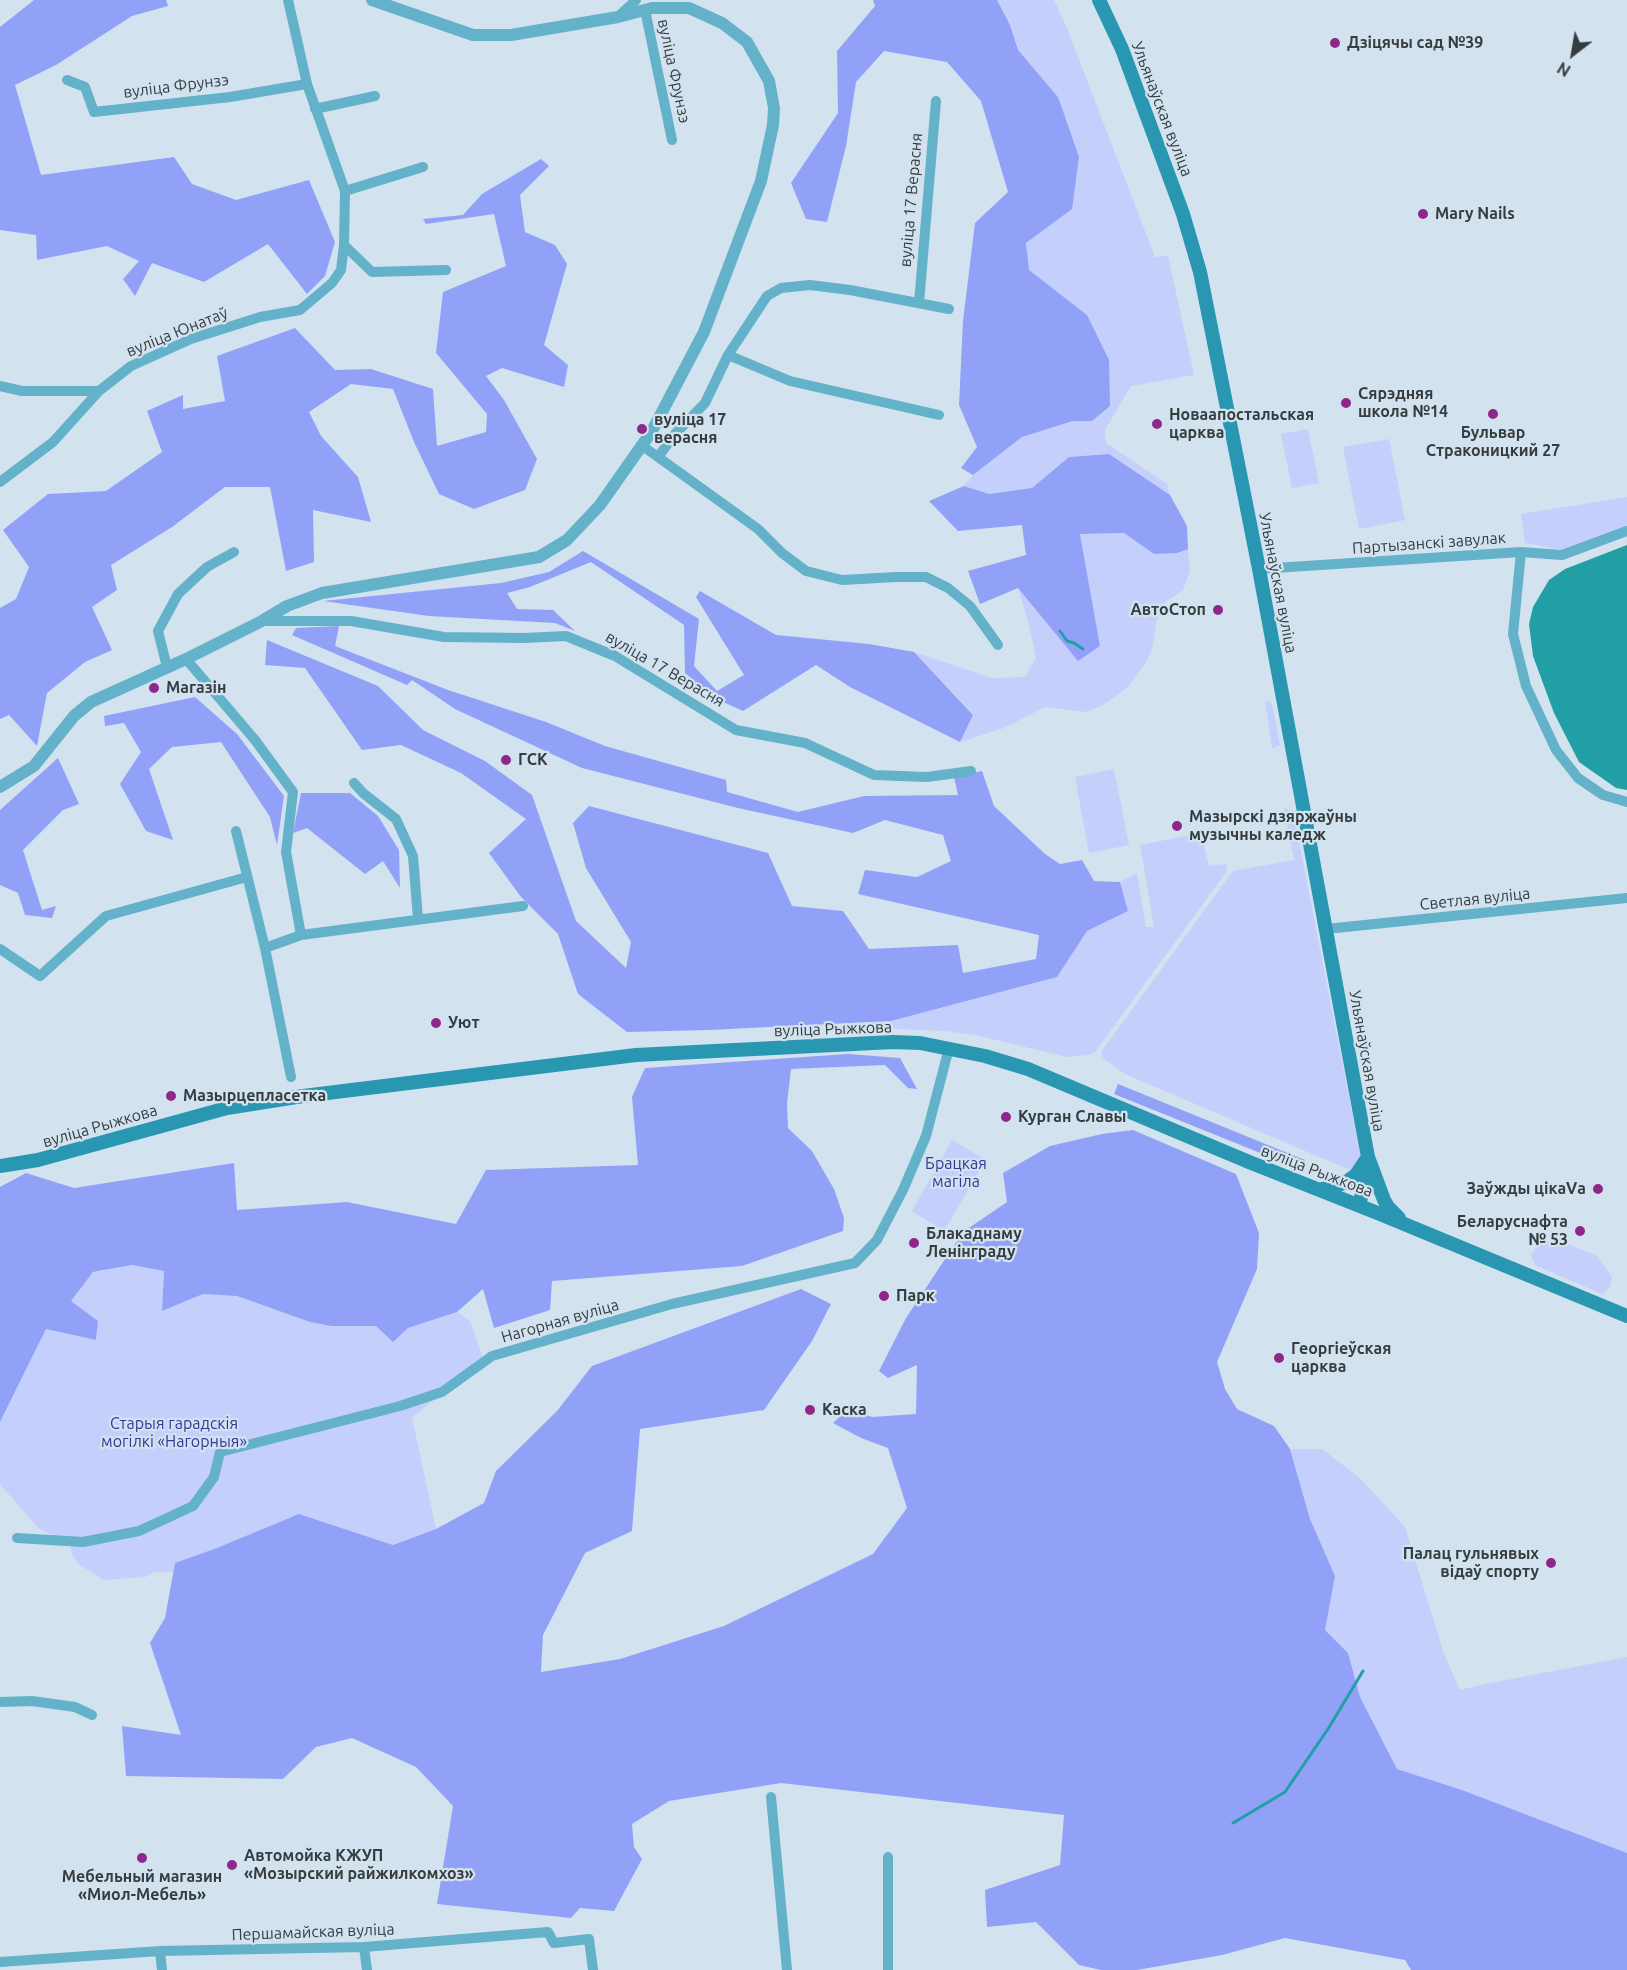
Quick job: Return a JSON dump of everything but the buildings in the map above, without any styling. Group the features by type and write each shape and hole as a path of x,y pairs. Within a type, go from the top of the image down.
{"main road":[{"name":"Ульянаўская вуліца","path":"1099,0 1122,49 1196,254 1259,569 1368,1157 1388,1207 1405,1224"},
{"name":"вуліца Рыжкова","path":"0,1166 38,1160 227,1108 303,1096 636,1055 893,1042 920,1043 985,1056 1028,1069 1627,1316"},
{"path":"1319,1190 1346,1183 1356,1175 1368,1157"},
{"path":"1368,1157 1366,1179 1359,1205 1368,1203 1379,1185"}],"street":[{"path":"288,0 307,84 345,191 345,245 372,272 446,270"},
{"name":"вуліца 17 Верасня","path":"0,787 34,766 74,716 91,702 186,659 287,606 322,593 539,557 567,540 600,505 652,431 704,332 761,181 771,139 774,108 769,81 747,42 722,23 689,8 652,8 640,5 618,17 511,35 473,35 372,0"},
{"name":"вуліца Фрунзэ","path":"640,5 672,140"},
{"name":"вуліца Фрунзэ","path":"67,80 85,87 94,112 230,97 307,84"},
{"path":"315,109 375,96"},
{"name":"вуліца 17 Верасня","path":"919,303 936,101"},
{"path":"345,191 423,167"},
{"name":"вуліца Юнатаў","path":"0,482 53,442 99,391 130,366 191,339 260,316 300,310 332,283 341,270 345,245"},
{"path":"658,457 675,434 705,403 728,355 767,296 781,288 810,285 850,290 949,309"},
{"path":"728,355 790,381 939,415"},
{"path":"0,386 22,391 99,391"},
{"path":"641,445 758,529 782,553 806,572 842,580 896,576 926,578 948,588 970,606 998,645"},
{"path":"1521,552 1562,555 1627,531"},
{"path":"167,667 158,630 178,594 207,567 234,552"},
{"name":"Партызанскі завулак","path":"1259,569 1521,552 1513,634 1526,686 1556,750 1578,778 1603,795 1627,802"},
{"name":"вуліца 17 Верасня","path":"262,621 351,621 444,637 566,636 615,656 736,730 805,743 874,775 927,777 971,771"},
{"path":"186,659 255,740 293,792 286,852 301,935"},
{"path":"354,783 396,819 413,856 418,919"},
{"path":"236,831 265,948 291,1077"},
{"path":"0,949 40,976 106,916 247,877"},
{"name":"Светлая вуліца","path":"1326,928 1627,898"},
{"path":"265,948 301,935 523,906"},
{"name":"Нагорная вуліца","path":"17,1538 83,1542 139,1530 194,1506 214,1477 220,1452 400,1406 442,1392 492,1356 672,1304 855,1263 877,1240 903,1190 926,1136 950,1048"},
{"path":"0,1702 32,1701 75,1707 92,1715"},
{"path":"771,1797 787,1970"},
{"path":"888,1857 888,1970"},
{"name":"Першамайская вуліца","path":"0,1962 160,1951 364,1947 548,1932 554,1943 589,1939 593,1970"},
{"path":"364,1947 367,1970"},
{"path":"160,1951 162,1970"}],"green space":[{"path":"997,0 1054,0 1067,28 1155,257 1168,256 1194,375 1131,386 1105,430 1106,443 1167,484 1170,495 1109,454 1069,457 1032,488 989,494 964,486 973,475 1022,437 1073,421 1092,421 1087,315 1029,271 1026,243 1072,209 1058,97 1018,50 1010,25"},
{"path":"1308,429 1319,483 1292,488 1281,434"},
{"path":"1389,439 1405,520 1359,529 1343,447"},
{"path":"1627,497 1627,526 1563,550 1525,543 1521,514"},
{"path":"1124,533 1154,554 1177,553 1188,549 1190,571 1183,590 1164,603 1157,620 1152,649 1145,664 1128,687 1103,705 1087,712 1045,707 1004,728 960,742 973,714 914,652 992,678 1025,677 1036,658 1018,588 1078,660 1100,646 1080,534"},
{"path":"1265,700 1272,704 1280,745 1272,749"},
{"path":"1114,769 1129,845 1089,853 1075,777"},
{"path":"1284,808 1293,811 1360,1154 1359,1161 1352,1171 1125,1074 1103,1058 1101,1052 1233,871 1294,860"},
{"path":"1201,833 1209,866 1226,864 1227,871 1095,1052 1067,1057 975,1035 945,1031 875,1028 873,1022 891,1021 1057,977 1087,931 1128,911 1120,882 1137,873 1146,927 1154,927 1140,845"},
{"name":"Брацкая магіла","path":"952,1140 986,1160 944,1231 912,1211"},
{"path":"1555,1239 1597,1256 1612,1277 1610,1287 1602,1294 1535,1265 1531,1255 1538,1245"},
{"name":"Старыя гарадскія могілкі «Нагорныя»","path":"132,1265 164,1271 162,1311 203,1294 237,1296 310,1322 331,1326 408,1328 457,1312 470,1321 483,1358 412,1418 436,1529 393,1545 299,1514 196,1572 154,1572 145,1577 104,1580 80,1565 72,1555 70,1545 38,1528 0,1484 0,1422 46,1329 96,1340 98,1321 71,1301 92,1273"},
{"path":"1290,1449 1322,1449 1361,1479 1405,1527 1444,1654 1460,1690 1627,1657 1627,1853 1462,1790 1397,1769 1360,1697 1348,1653 1325,1630 1335,1576 1310,1519"}],"shaded area":[{"path":"34,0 166,0 168,6 132,16 56,65 15,85 41,175 174,157 192,184 236,200 309,180 335,242 325,276 307,294 268,244 204,282 152,263 135,296 123,279 139,261 107,246 37,260 36,235 0,230 0,27"},
{"path":"873,0 997,0 1010,25 1018,50 1058,97 1079,157 1072,209 1026,243 1029,270 1087,315 1109,360 1110,406 1092,421 1073,421 1022,437 973,475 961,468 977,447 959,405 963,321 975,223 1008,192 981,101 947,62 884,51 856,82 846,146 827,222 806,219 791,183 838,113 837,51 875,6"},
{"path":"541,159 549,166 520,195 525,232 555,245 567,264 544,345 568,365 564,387 502,368 486,376 504,400 537,459 525,490 474,509 439,494 414,442 393,389 351,384 309,412 321,436 358,477 371,522 313,510 314,562 286,571 270,487 225,487 172,527 111,565 117,590 92,607 112,650 85,662 47,693 37,746 9,715 0,719 0,608 16,599 29,567 3,530 48,494 106,491 162,452 147,411 183,395 183,409 225,401 217,356 295,328 335,370 371,369 433,389 437,446 486,432 487,414 436,353 443,292 506,266 494,214 426,224 423,219 463,215 482,194"},
{"path":"1109,454 1170,495 1187,526 1188,549 1177,553 1154,554 1124,533 1080,534 1100,646 1078,661 1018,588 980,604 968,571 1026,555 1022,525 958,531 929,501 964,486 989,494 1032,488 1069,457"},
{"path":"1627,545 1627,790 1616,788 1579,762 1554,713 1533,656 1529,624 1533,607 1549,580 1565,569"},
{"path":"583,551 699,619 694,666 717,691 744,675 696,597 700,591 776,635 869,644 914,652 973,715 960,742 850,687 816,665 743,711 712,697 685,673 684,625 591,562 530,587 507,593 517,609 553,610 575,631 555,623 429,616 323,601 501,583 549,572"},
{"path":"339,626 335,646 448,690 546,722 605,746 726,780 727,792 798,812 864,796 958,795 954,777 982,771 994,806 1045,854 1060,864 1082,860 1094,881 1120,882 1128,911 1087,931 1057,977 891,1021 627,1032 578,994 558,934 521,897 489,853 526,819 461,773 401,745 362,750 305,668 265,665 267,640 378,686 423,730 485,761 532,795 576,921 626,968 631,942 586,868 573,823 589,806 768,853 792,906 843,911 869,949 958,945 963,973 1036,959 1039,935 858,894 865,870 917,877 951,861 943,835 885,820 853,833 738,808 582,768 455,709 412,680 407,685 292,635 296,628"},
{"path":"195,697 237,734 284,796 277,845 270,817 221,742 172,747 149,769 173,840 146,831 120,784 141,752 124,723 105,726 104,716"},
{"path":"58,758 79,804 63,810 23,850 42,910 56,906 52,918 25,915 18,893 0,885 0,810"},
{"path":"301,793 350,793 378,816 399,850 400,888 383,861 365,874 307,828 293,833"},
{"path":"848,1054 900,1058 917,1089 908,1088 885,1065 791,1069 787,1103 788,1128 812,1151 834,1189 844,1218 843,1231 742,1266 552,1281 550,1310 494,1328 483,1289 457,1312 408,1328 393,1342 376,1326 331,1326 310,1322 237,1296 203,1294 162,1311 164,1271 132,1265 93,1272 71,1301 98,1321 96,1340 46,1329 0,1422 0,1187 26,1173 74,1188 234,1163 237,1210 347,1202 456,1224 486,1170 638,1165 632,1097 645,1068"},
{"path":"1118,1084 1305,1160 1305,1171 1114,1094"},
{"path":"1133,1130 1236,1174 1259,1233 1257,1269 1217,1362 1225,1389 1237,1409 1274,1426 1290,1449 1310,1519 1335,1576 1325,1630 1348,1653 1360,1697 1397,1769 1462,1790 1627,1853 1627,1970 1411,1970 1405,1960 1285,1938 1222,1955 1137,1970 1101,1970 1079,1965 1036,1922 987,1927 985,1890 1060,1865 1064,1815 781,1783 669,1801 632,1824 634,1847 642,1859 614,1911 580,1908 571,1918 437,1904 453,1806 416,1767 352,1738 316,1747 283,1779 126,1776 122,1726 181,1735 150,1643 165,1618 175,1563 299,1514 393,1545 436,1529 484,1503 496,1471 557,1411 592,1366 801,1289 831,1304 812,1341 764,1410 640,1429 632,1531 585,1553 543,1635 541,1672 620,1659 724,1626 873,1554 907,1508 888,1448 861,1438 833,1423 848,1409 872,1417 916,1414 917,1365 888,1378 879,1371 906,1318 963,1232 1007,1202 1003,1173 1050,1146 1102,1134"}],"waterway":[{"path":"1060,631 1067,641 1083,649"},
{"path":"1233,1823 1285,1792 1328,1729 1363,1671"}],"place":[{"name":"Дзіцячы сад №39","path":"1335,43"},
{"name":"Mary Nails","path":"1423,214"},
{"name":"Сярэдняя школа №14","path":"1346,403"},
{"name":"Бульвар Страконицкий 27","path":"1493,414"},
{"name":"Новаапостальская царква","path":"1157,424"},
{"name":"вуліца 17 верасня","path":"642,429"},
{"name":"АвтоСтоп","path":"1218,610"},
{"name":"Магазін","path":"154,688"},
{"name":"ГСК","path":"506,760"},
{"name":"Мазырскі дзяржаўны музычны каледж","path":"1177,826"},
{"name":"Уют","path":"436,1023"},
{"name":"Мазырцепласетка","path":"171,1096"},
{"name":"Курган Славы","path":"1006,1117"},
{"name":"Заўжды цікаVа","path":"1598,1189"},
{"name":"Беларуснафта № 53","path":"1580,1231"},
{"name":"Блакаднаму Ленінграду","path":"914,1243"},
{"name":"Парк","path":"884,1296"},
{"name":"Георгіеўская царква","path":"1279,1358"},
{"name":"Каска","path":"810,1410"},
{"name":"Палац гульнявых відаў спорту","path":"1551,1563"},
{"name":"Мебельный магазин «Миол-Мебель»","path":"142,1858"},
{"name":"Автомойка КЖУП «Мозырский райжилкомхоз»","path":"232,1865"}]}
